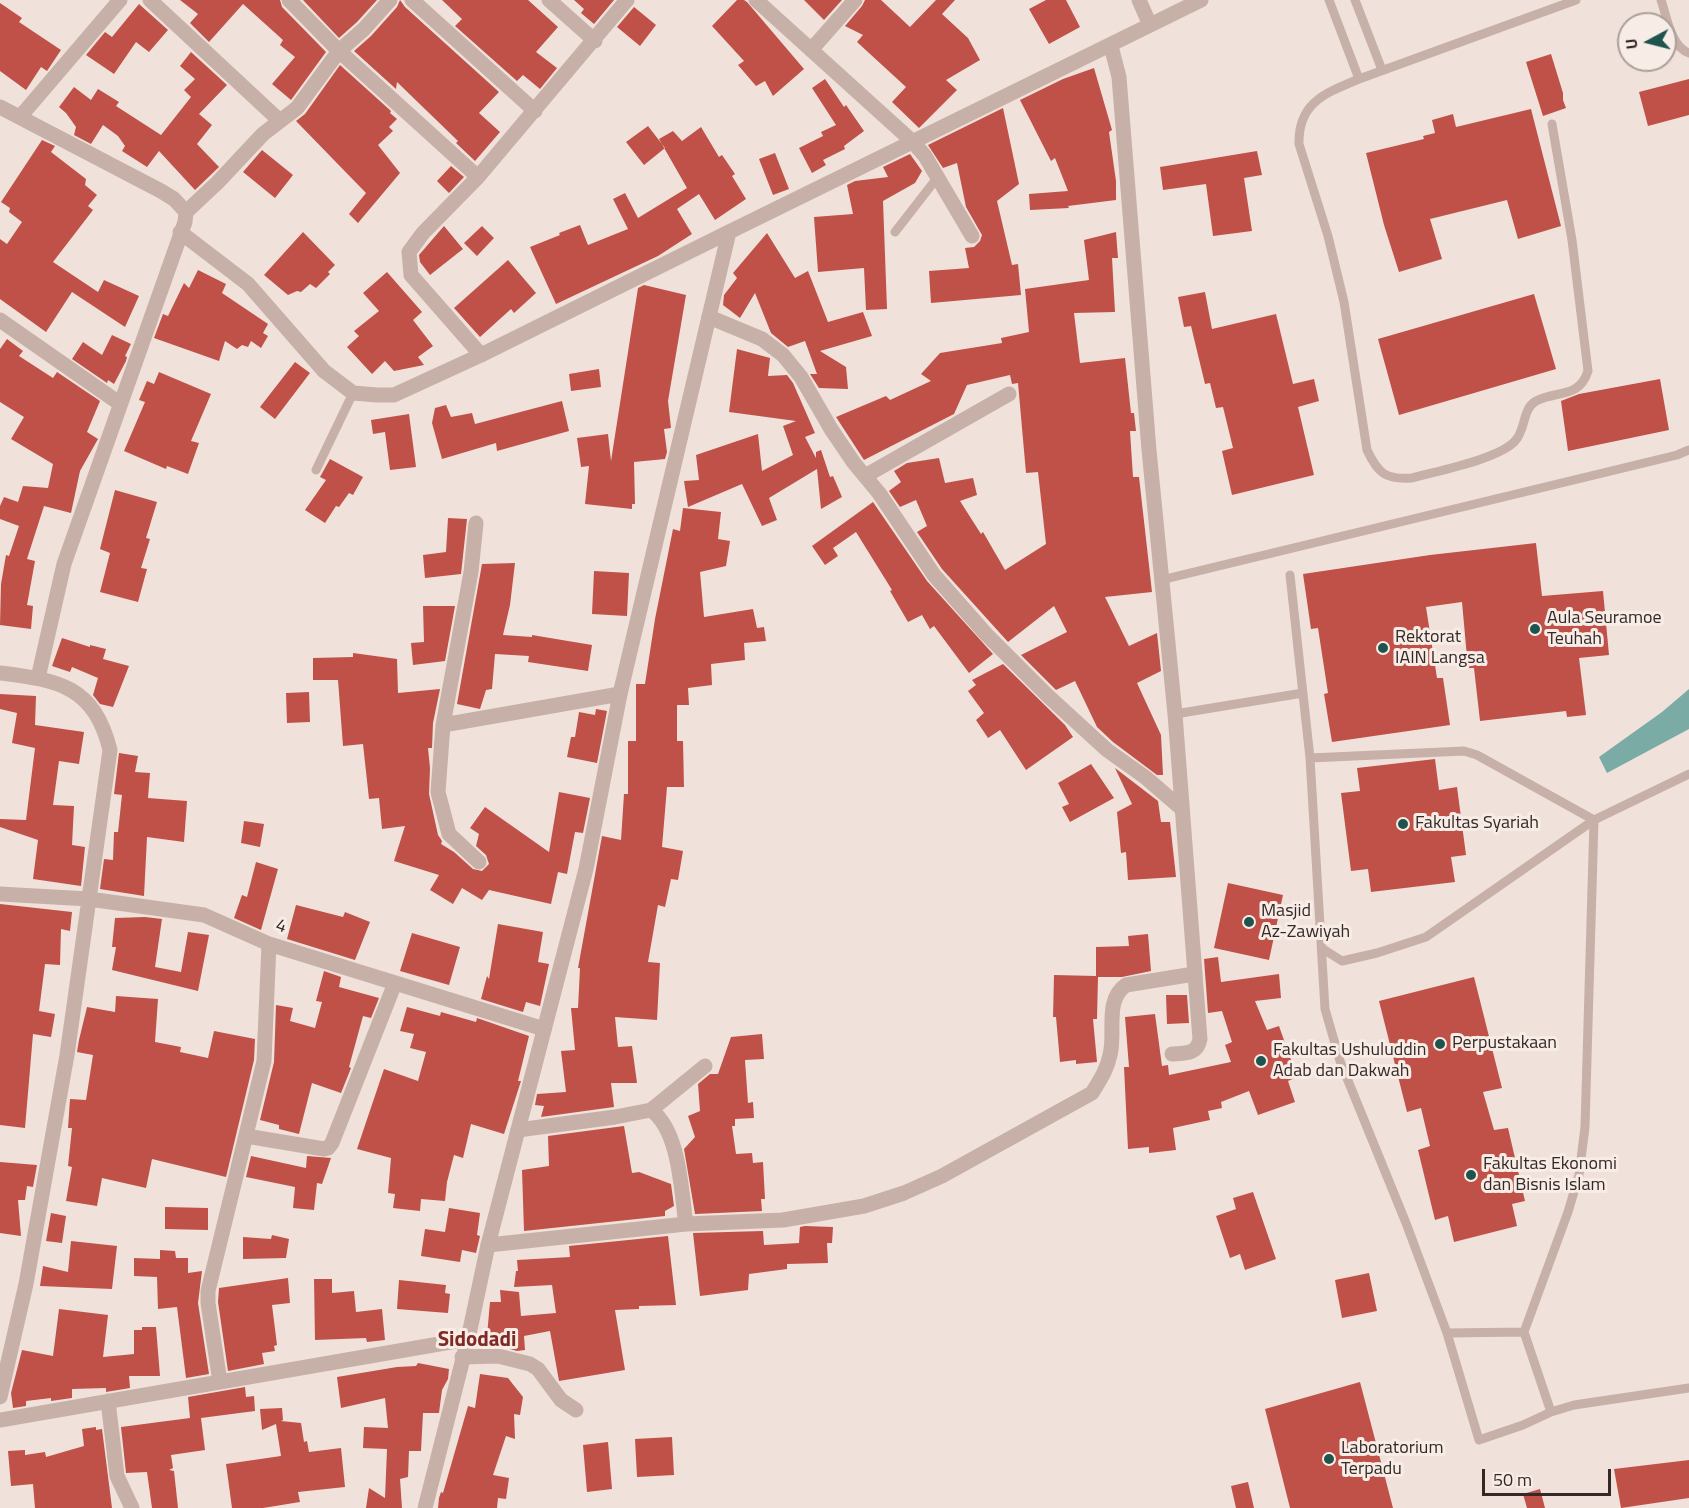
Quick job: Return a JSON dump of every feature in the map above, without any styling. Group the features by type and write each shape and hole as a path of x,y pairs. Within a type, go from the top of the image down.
{"street":[{"path":"20,117 120,0"},
{"path":"150,0 280,121"},
{"path":"289,0 339,51 478,177"},
{"path":"38,678 64,564 119,403 185,222 186,212 263,134 297,108 339,51 364,29 390,0"},
{"path":"412,0 535,111"},
{"path":"549,0 595,41"},
{"path":"481,355 411,275 409,252 423,233 478,177 595,41 627,0"},
{"path":"756,0 913,142 925,156 972,236"},
{"path":"811,50 855,0"},
{"path":"1139,0 1150,25"},
{"path":"180,232 249,284 324,371 353,393 394,395 481,355 1201,0"},
{"path":"1111,46 1119,77 1149,450 1175,714 1194,974 1198,1046 1193,1052 1172,1054"},
{"path":"0,106 161,191 174,199 186,212"},
{"path":"425,1508 468,1339 488,1245 586,869 620,694 729,232"},
{"path":"709,317 762,339 783,355 801,377 831,429 879,493 934,575 986,634 1107,750 1146,777 1181,808"},
{"path":"0,320 119,403"},
{"path":"865,476 1009,394"},
{"path":"476,523 471,572 443,725 438,792 449,834 479,862"},
{"path":"0,673 38,678 68,688 82,696 99,718 110,750 67,1055 26,1284 0,1396"},
{"path":"443,725 620,694"},
{"name":"4","path":"0,894 89,899 204,915 268,944 544,1029"},
{"path":"220,1382 208,1291 264,1061 268,944"},
{"path":"488,1245 686,1224 783,1220 864,1206 904,1193 942,1176 1092,1093 1104,1075 1111,1053 1115,996 1119,990 1126,985 1194,974"},
{"path":"246,1136 328,1148 332,1143 395,983"},
{"path":"518,1130 651,1110 705,1066"},
{"path":"651,1110 663,1121 672,1142 686,1224"},
{"path":"0,1420 468,1339"},
{"path":"462,1358 498,1356 530,1364 538,1369 561,1400 576,1410"},
{"path":"108,1401 117,1476 132,1508"}],"lane":[{"path":"1329,0 1359,79"},
{"path":"1355,0 1382,70"},
{"path":"1552,124 1572,240 1586,349 1588,371 1585,383 1577,389 1536,401 1529,407 1520,436 1501,452 1412,478 1397,479 1383,474 1374,465 1367,450 1344,302 1328,236 1299,144 1299,128 1303,116 1325,94 1359,79 1576,0"},
{"path":"1661,0 1674,40 1681,50 1689,53"},
{"path":"895,232 937,178"},
{"path":"316,470 353,393"},
{"path":"1161,580 1677,455 1689,450"},
{"path":"1290,575 1310,758 1325,1009 1340,1061 1406,1223 1447,1333 1479,1440 1574,1405 1689,1388"},
{"path":"1175,714 1303,693"},
{"path":"1310,758 1464,751 1477,755 1594,820"},
{"path":"1323,949 1342,961 1377,953 1426,937 1594,820 1689,774"},
{"path":"1551,1412 1524,1332 1568,1212 1580,1166 1585,1126 1594,820"},
{"path":"1447,1333 1524,1332"}],"water":[{"path":"1689,689 1689,729 1607,773 1599,757 1662,712"}],"building":[{"path":"180,0 280,0 282,7 326,52 291,100 272,84 295,57 280,45 283,40 243,4 209,42 190,23 198,14"},
{"path":"303,0 377,0 339,38"},
{"path":"400,0 499,92 479,113 500,132 475,161 456,143 458,141 397,82 396,89 354,51 371,36 397,7"},
{"path":"442,0 528,0 558,27 536,52 557,68 540,89 523,75 517,81 455,26 462,19"},
{"path":"574,0 614,0 594,24 581,13 584,9"},
{"path":"737,0 747,2 804,69 773,96 765,81 756,86 738,65 744,61 712,26"},
{"path":"804,0 842,0 824,20"},
{"path":"865,0 881,0 910,27 936,0 955,0 942,14 968,38 980,60 946,80 957,90 919,128 892,102 906,87 857,42 863,35 845,26"},
{"path":"1046,0 1066,0 1080,27 1049,44 1029,9"},
{"path":"0,3 22,18 19,22 61,50 47,71 41,67 26,90 0,71"},
{"path":"139,4 168,30 149,52 136,42 114,74 86,55 105,32 112,37"},
{"path":"634,7 656,25 640,46 617,27"},
{"path":"191,52 227,85 199,114 212,125 197,144 219,167 195,190 159,151 147,167 122,151 125,146 118,136 103,125 91,144 74,135 76,127 59,107 74,87 91,100 98,89 119,102 116,106 161,135 191,97 184,90 195,79 180,66"},
{"path":"1551,54 1566,108 1543,116 1526,62"},
{"path":"340,65 397,119 389,127 393,131 378,145 400,173 358,223 349,214 366,193 296,121 305,114"},
{"path":"1094,68 1112,130 1109,132 1116,181 1116,200 1068,206 1069,208 1030,210 1029,194 1068,191 1055,158 1051,161 1020,100 1063,79"},
{"path":"825,79 864,131 844,146 845,149 823,160 826,165 812,173 799,148 823,136 821,132 836,125 812,88"},
{"path":"1689,79 1689,115 1648,126 1639,92"},
{"path":"1003,108 1019,184 997,201 1012,265 1018,264 1021,295 931,303 929,271 969,268 965,248 974,247 982,235 966,207 957,163 943,168 928,145"},
{"path":"1531,109 1561,226 1518,239 1507,200 1430,219 1442,259 1399,272 1384,225 1366,153 1424,139 1423,136 1435,133 1432,120 1453,114 1456,127"},
{"path":"648,126 665,148 644,165 626,142"},
{"path":"701,127 719,157 722,155 735,174 732,176 746,199 715,220 699,194 677,209 692,234 658,256 556,304 530,247 580,225 588,245 628,229 613,199 625,193 638,218 687,188 659,139 673,131 682,141"},
{"path":"42,140 55,146 51,152 86,179 85,185 97,195 88,206 93,210 53,262 98,292 104,280 139,296 125,327 72,292 46,332 0,299 0,239 7,244 22,222 9,212 10,208 1,202"},
{"path":"262,150 293,175 275,198 243,172"},
{"path":"1257,151 1262,175 1244,178 1252,231 1213,236 1206,184 1163,190 1160,167"},
{"path":"775,153 789,189 773,195 759,159"},
{"path":"910,154 922,171 915,183 883,201 887,309 866,310 864,268 818,272 814,217 853,214 847,185 855,181 888,177 883,167"},
{"path":"451,166 464,177 449,193 437,181"},
{"path":"444,226 463,249 430,275 420,262 419,255"},
{"path":"482,226 494,238 477,256 464,243"},
{"path":"303,232 335,265 328,272 330,274 316,288 310,284 301,292 297,291 288,295 264,275"},
{"path":"1116,232 1118,258 1112,258 1115,312 1074,313 1080,363 1125,358 1131,413 1134,413 1136,431 1130,431 1133,477 1139,477 1152,592 1105,597 1129,646 1157,633 1161,671 1137,683 1161,735 1163,775 1157,775 1097,727 1075,681 1056,690 1021,655 1067,632 1054,606 1008,642 942,569 917,532 927,526 916,500 900,507 889,491 901,482 894,471 907,463 939,458 945,483 973,478 977,495 960,501 981,534 983,532 1005,570 1046,544 1038,472 1026,473 1018,383 1012,384 1010,375 967,385 954,414 864,460 836,417 886,396 890,400 931,381 921,374 940,353 1002,343 1001,338 1029,332 1025,289 1089,280 1084,240"},
{"path":"767,233 795,278 808,271 828,322 863,312 872,336 820,351 846,367 848,389 819,388 810,374 817,374 805,341 788,347 771,333 755,293 740,318 723,305 724,295 737,278 733,273"},
{"path":"508,260 536,293 514,313 511,309 480,337 454,308"},
{"path":"198,270 226,284 222,293 268,324 263,333 268,336 261,348 251,341 248,347 242,345 237,349 225,341 219,361 154,338 163,314 168,316 184,283 189,288"},
{"path":"387,272 422,312 413,320 433,346 418,357 424,365 394,371 385,361 372,374 347,347 359,336 354,331 379,311 363,293"},
{"path":"644,285 686,295 668,401 671,428 664,429 667,452 665,459 634,462 635,504 632,504 632,509 585,504 589,466 581,467 577,438 608,434 611,461 638,288"},
{"path":"1205,292 1212,329 1276,314 1293,384 1314,379 1319,401 1298,407 1314,475 1232,495 1222,451 1233,448 1223,407 1216,408 1210,383 1205,384 1191,326 1184,327 1178,297"},
{"path":"1534,294 1556,369 1399,415 1378,339"},
{"path":"112,335 131,344 125,356 126,361 114,384 108,380 107,383 72,359 83,342 102,355"},
{"path":"7,339 23,351 19,356 53,378 57,372 100,401 87,432 98,439 80,471 71,513 44,506 27,559 35,561 27,605 33,606 31,629 0,625 1,584 6,555 9,556 19,526 0,519 0,506 4,497 18,502 23,486 48,488 53,464 11,439 24,417 0,402 0,349"},
{"path":"737,349 770,358 768,376 787,375 793,383 815,433 805,437 816,458 816,452 821,450 830,477 833,476 842,497 821,509 817,469 769,498 777,520 762,526 742,484 688,507 684,481 699,480 696,455 758,434 762,471 793,455 783,426 796,421 729,412"},
{"path":"295,362 310,373 275,419 260,407"},
{"path":"599,369 601,387 571,391 569,374"},
{"path":"159,372 211,394 191,441 199,443 188,474 167,466 166,469 124,451 145,402 139,400 147,381 154,384"},
{"path":"1660,379 1669,430 1568,451 1561,401 1579,394"},
{"path":"562,401 569,431 497,451 496,443 442,459 432,423 435,408 446,405 451,417 472,413 475,424"},
{"path":"409,414 416,467 390,470 385,432 373,434 371,420"},
{"path":"330,459 363,477 353,495 349,493 339,507 336,506 325,523 305,510 326,480 320,477"},
{"path":"115,490 157,502 146,538 150,539 141,568 147,569 138,602 100,592 110,553 100,549"},
{"path":"873,502 927,581 993,654 969,673 934,626 930,629 922,615 908,622 890,591 892,590 856,532 833,548 838,556 825,565 812,546"},
{"path":"683,508 721,512 718,539 730,541 726,566 700,572 704,617 753,609 757,628 764,627 766,641 744,643 745,660 711,664 712,685 688,688 689,705 677,705 677,741 683,741 684,787 667,787 662,847 683,851 678,880 671,879 665,907 658,905 648,962 660,963 657,1020 615,1017 618,1047 632,1046 637,1083 611,1083 614,1107 541,1117 544,1106 535,1105 537,1094 566,1092 561,1051 575,1050 571,1008 578,1008 580,968 578,968 602,836 621,840 624,794 628,794 628,741 636,741 636,684 645,684 673,529 680,531"},
{"path":"448,518 467,519 461,574 425,578 423,555 446,552"},
{"path":"1536,543 1542,596 1603,591 1609,655 1579,658 1586,715 1567,717 1566,711 1480,721 1474,668 1468,668 1462,602 1426,607 1437,678 1443,678 1450,725 1332,742 1324,694 1328,693 1318,628 1311,629 1303,574 1430,555"},
{"path":"515,563 510,605 503,635 532,637 532,635 592,645 588,671 528,662 529,656 495,654 492,689 486,690 480,709 457,704 482,564"},
{"path":"594,571 629,573 627,616 592,614"},
{"path":"423,606 455,606 445,661 413,665 411,643 424,642"},
{"path":"62,638 90,647 90,645 106,649 103,659 129,666 113,707 100,704 93,695 98,678 72,667 70,672 52,666"},
{"path":"353,653 397,659 398,693 440,689 433,723 432,748 428,748 429,794 441,844 473,869 482,871 489,864 486,855 476,846 479,834 470,828 485,807 549,852 559,792 590,798 583,833 575,832 567,874 558,872 551,904 489,890 482,900 462,888 453,904 430,890 439,875 394,861 405,826 382,829 379,798 369,799 363,744 343,746 338,680 313,680 313,658 353,657"},
{"path":"1003,664 1065,725 1073,737 1026,770 1000,730 988,738 976,720 984,713 968,691 976,685 972,680"},
{"path":"309,692 310,722 287,723 286,693"},
{"path":"0,694 36,696 35,725 84,732 79,764 59,761 53,805 74,806 72,845 85,847 81,886 33,879 38,840 0,827 0,819 26,820 35,748 12,743 17,713 0,709"},
{"path":"596,709 607,711 597,763 567,757 571,737 575,737 579,712 595,715"},
{"path":"119,753 138,756 135,772 150,773 148,798 187,801 184,842 147,837 144,896 100,889 104,859 113,860 114,832 118,832 122,795 114,794"},
{"name":"Fakultas Syariah","path":"1435,759 1439,790 1457,787 1466,855 1451,857 1455,882 1371,892 1368,869 1351,871 1341,793 1360,791 1357,768"},
{"path":"1091,764 1114,798 1070,822 1062,807 1069,804 1058,783"},
{"path":"1115,768 1158,801 1161,822 1170,822 1176,877 1128,880 1126,852 1121,853 1117,812 1132,804"},
{"path":"244,821 264,824 260,847 241,843"},
{"path":"256,862 278,869 261,930 234,918 242,895 247,897"},
{"name":"Masjid Az-Zawiyah","path":"1228,883 1283,895 1269,960 1214,948"},
{"path":"0,904 72,912 70,931 61,929 60,965 45,964 39,1011 55,1014 51,1037 33,1034 25,1128 0,1125"},
{"path":"296,905 343,917 345,912 370,922 355,960 287,939"},
{"path":"115,918 162,919 155,967 181,972 188,932 209,935 198,991 112,970 116,947 112,947"},
{"path":"498,924 543,932 538,962 549,964 540,1006 526,1002 523,1012 481,999 487,976 489,979"},
{"path":"412,933 460,947 449,985 400,971"},
{"path":"1148,934 1151,971 1122,977 1098,977 1097,1019 1093,1019 1097,1062 1076,1064 1076,1060 1060,1062 1056,1017 1053,1017 1054,975 1096,976 1096,947 1129,946 1128,936"},
{"path":"1218,957 1221,982 1279,974 1281,998 1255,1001 1267,1030 1279,1026 1297,1077 1288,1081 1295,1102 1258,1115 1249,1091 1221,1102 1222,1108 1208,1111 1210,1120 1173,1128 1176,1150 1149,1153 1149,1147 1128,1149 1124,1067 1129,1067 1125,1017 1155,1014 1162,1066 1168,1065 1169,1075 1231,1062 1225,1045 1232,1042 1222,1011 1208,1013 1204,959"},
{"path":"324,971 341,977 339,987 379,998 371,1018 363,1016 349,1067 351,1068 341,1093 312,1083 299,1134 279,1129 279,1125 260,1120 274,1062 276,1005 293,1008 290,1021 315,1028 322,1002 316,1001"},
{"path":"1474,977 1502,1088 1483,1092 1494,1130 1508,1128 1525,1201 1512,1204 1517,1226 1454,1242 1448,1216 1435,1220 1418,1150 1430,1146 1421,1108 1407,1112 1379,1001"},
{"path":"1166,995 1187,995 1189,1023 1167,1024"},
{"path":"116,996 158,999 155,1042 181,1047 180,1052 208,1058 214,1031 255,1039 254,1060 226,1177 152,1159 146,1188 102,1178 97,1206 66,1201 72,1167 68,1166 72,1128 68,1128 70,1099 86,1100 93,1055 77,1052 87,1007 115,1012"},
{"path":"407,1007 440,1016 441,1012 476,1022 477,1018 529,1036 518,1081 521,1081 504,1134 471,1124 463,1158 454,1155 445,1201 421,1199 420,1211 393,1208 395,1194 388,1193 391,1158 357,1149 384,1069 418,1081 426,1052 410,1048 414,1034 400,1031"},
{"path":"762,1034 764,1059 745,1060 748,1103 753,1102 754,1118 735,1119 735,1126 732,1126 736,1154 752,1153 753,1163 763,1162 765,1199 761,1199 762,1211 695,1214 684,1149 695,1137 688,1116 700,1111 698,1084 710,1074 718,1074 731,1037"},
{"path":"624,1126 632,1173 639,1172 671,1184 674,1206 665,1211 665,1216 524,1231 522,1170 549,1166 548,1136"},
{"path":"251,1156 306,1168 307,1156 331,1158 322,1184 317,1183 314,1210 293,1208 295,1187 246,1177"},
{"path":"0,1162 37,1165 33,1187 27,1186 25,1200 18,1200 21,1236 0,1233"},
{"path":"1253,1192 1276,1259 1245,1270 1240,1254 1230,1258 1216,1216 1236,1209 1233,1198"},
{"path":"165,1207 208,1208 208,1230 165,1229"},
{"path":"449,1208 480,1213 477,1235 480,1236 476,1253 462,1250 460,1262 421,1256 425,1229 445,1232"},
{"path":"51,1213 66,1216 62,1243 46,1241"},
{"path":"800,1227 833,1227 832,1243 827,1243 828,1263 787,1264 787,1269 749,1274 748,1290 700,1296 693,1233 763,1231 764,1245 799,1243"},
{"path":"272,1235 289,1239 286,1258 243,1259 243,1237 271,1239"},
{"path":"668,1236 676,1305 639,1306 639,1309 615,1310 625,1370 559,1381 550,1331 524,1336 525,1350 517,1351 500,1346 486,1347 490,1302 501,1302 500,1290 519,1292 521,1316 556,1313 552,1285 514,1287 516,1271 518,1271 517,1260 570,1257 569,1246"},
{"path":"71,1241 117,1246 112,1289 40,1286 43,1266 68,1272"},
{"path":"160,1250 175,1251 176,1258 188,1258 188,1273 202,1271 198,1303 209,1374 186,1378 177,1307 158,1309 157,1277 134,1276 134,1258 160,1259"},
{"path":"1369,1273 1377,1311 1342,1318 1335,1280"},
{"path":"288,1278 290,1303 272,1305 277,1345 274,1346 275,1351 262,1353 264,1364 228,1371 218,1302 219,1288"},
{"path":"314,1279 332,1279 332,1293 354,1291 356,1312 382,1309 385,1340 367,1342 366,1338 315,1340"},
{"path":"399,1280 446,1285 445,1293 450,1294 448,1313 397,1309"},
{"path":"59,1309 108,1315 103,1357 134,1354 134,1330 142,1330 142,1327 156,1327 160,1376 129,1376 130,1388 106,1392 106,1388 72,1389 72,1398 26,1401 26,1406 13,1408 11,1393 22,1350 53,1356"},
{"path":"418,1363 449,1369 448,1379 442,1390 439,1413 423,1413 421,1451 409,1451 408,1477 400,1479 402,1508 366,1508 369,1488 385,1498 387,1449 363,1448 364,1427 388,1428 385,1398 341,1408 337,1377 416,1366"},
{"path":"480,1374 508,1378 523,1397 520,1415 514,1414 515,1439 506,1436 493,1475 509,1478 506,1499 498,1498 497,1508 438,1508 439,1498 441,1492 443,1493 468,1406 475,1408"},
{"name":"Laboratorium Terpadu","path":"1360,1382 1393,1508 1290,1508 1265,1409"},
{"path":"245,1387 246,1397 254,1396 255,1411 201,1418 205,1450 171,1455 173,1468 169,1470 174,1471 178,1508 152,1508 147,1472 126,1473 121,1427 190,1418 188,1397"},
{"path":"282,1408 283,1420 281,1421 301,1423 304,1442 307,1441 309,1452 341,1448 345,1487 298,1492 300,1502 263,1508 232,1508 226,1464 281,1456 276,1424 262,1430 260,1409"},
{"path":"96,1427 96,1430 102,1429 112,1508 35,1508 33,1484 11,1486 8,1451 25,1450 25,1455 45,1452 46,1457 84,1446 82,1429"},
{"path":"672,1437 674,1475 637,1477 635,1439"},
{"path":"608,1442 612,1489 587,1492 583,1445"},
{"path":"1689,1460 1689,1498 1621,1508 1614,1469"},
{"path":"1248,1482 1254,1508 1236,1508 1231,1486"},
{"path":"1540,1489 1545,1508 1527,1508 1523,1494"}],"place":[{"name":"Aula Seuramoe Teuhah","path":"1535,629"},
{"name":"Rektorat IAIN Langsa","path":"1383,648"},
{"name":"Fakultas Syariah","path":"1403,824"},
{"name":"Masjid Az-Zawiyah","path":"1249,922"},
{"name":"Perpustakaan","path":"1440,1044"},
{"name":"Fakultas Ushuluddin Adab dan Dakwah","path":"1261,1061"},
{"name":"Fakultas Ekonomi dan Bisnis Islam","path":"1471,1175"},
{"name":"Laboratorium Terpadu","path":"1329,1459"}],"district":[{"name":"Sidodadi","path":"477,1341"}]}
